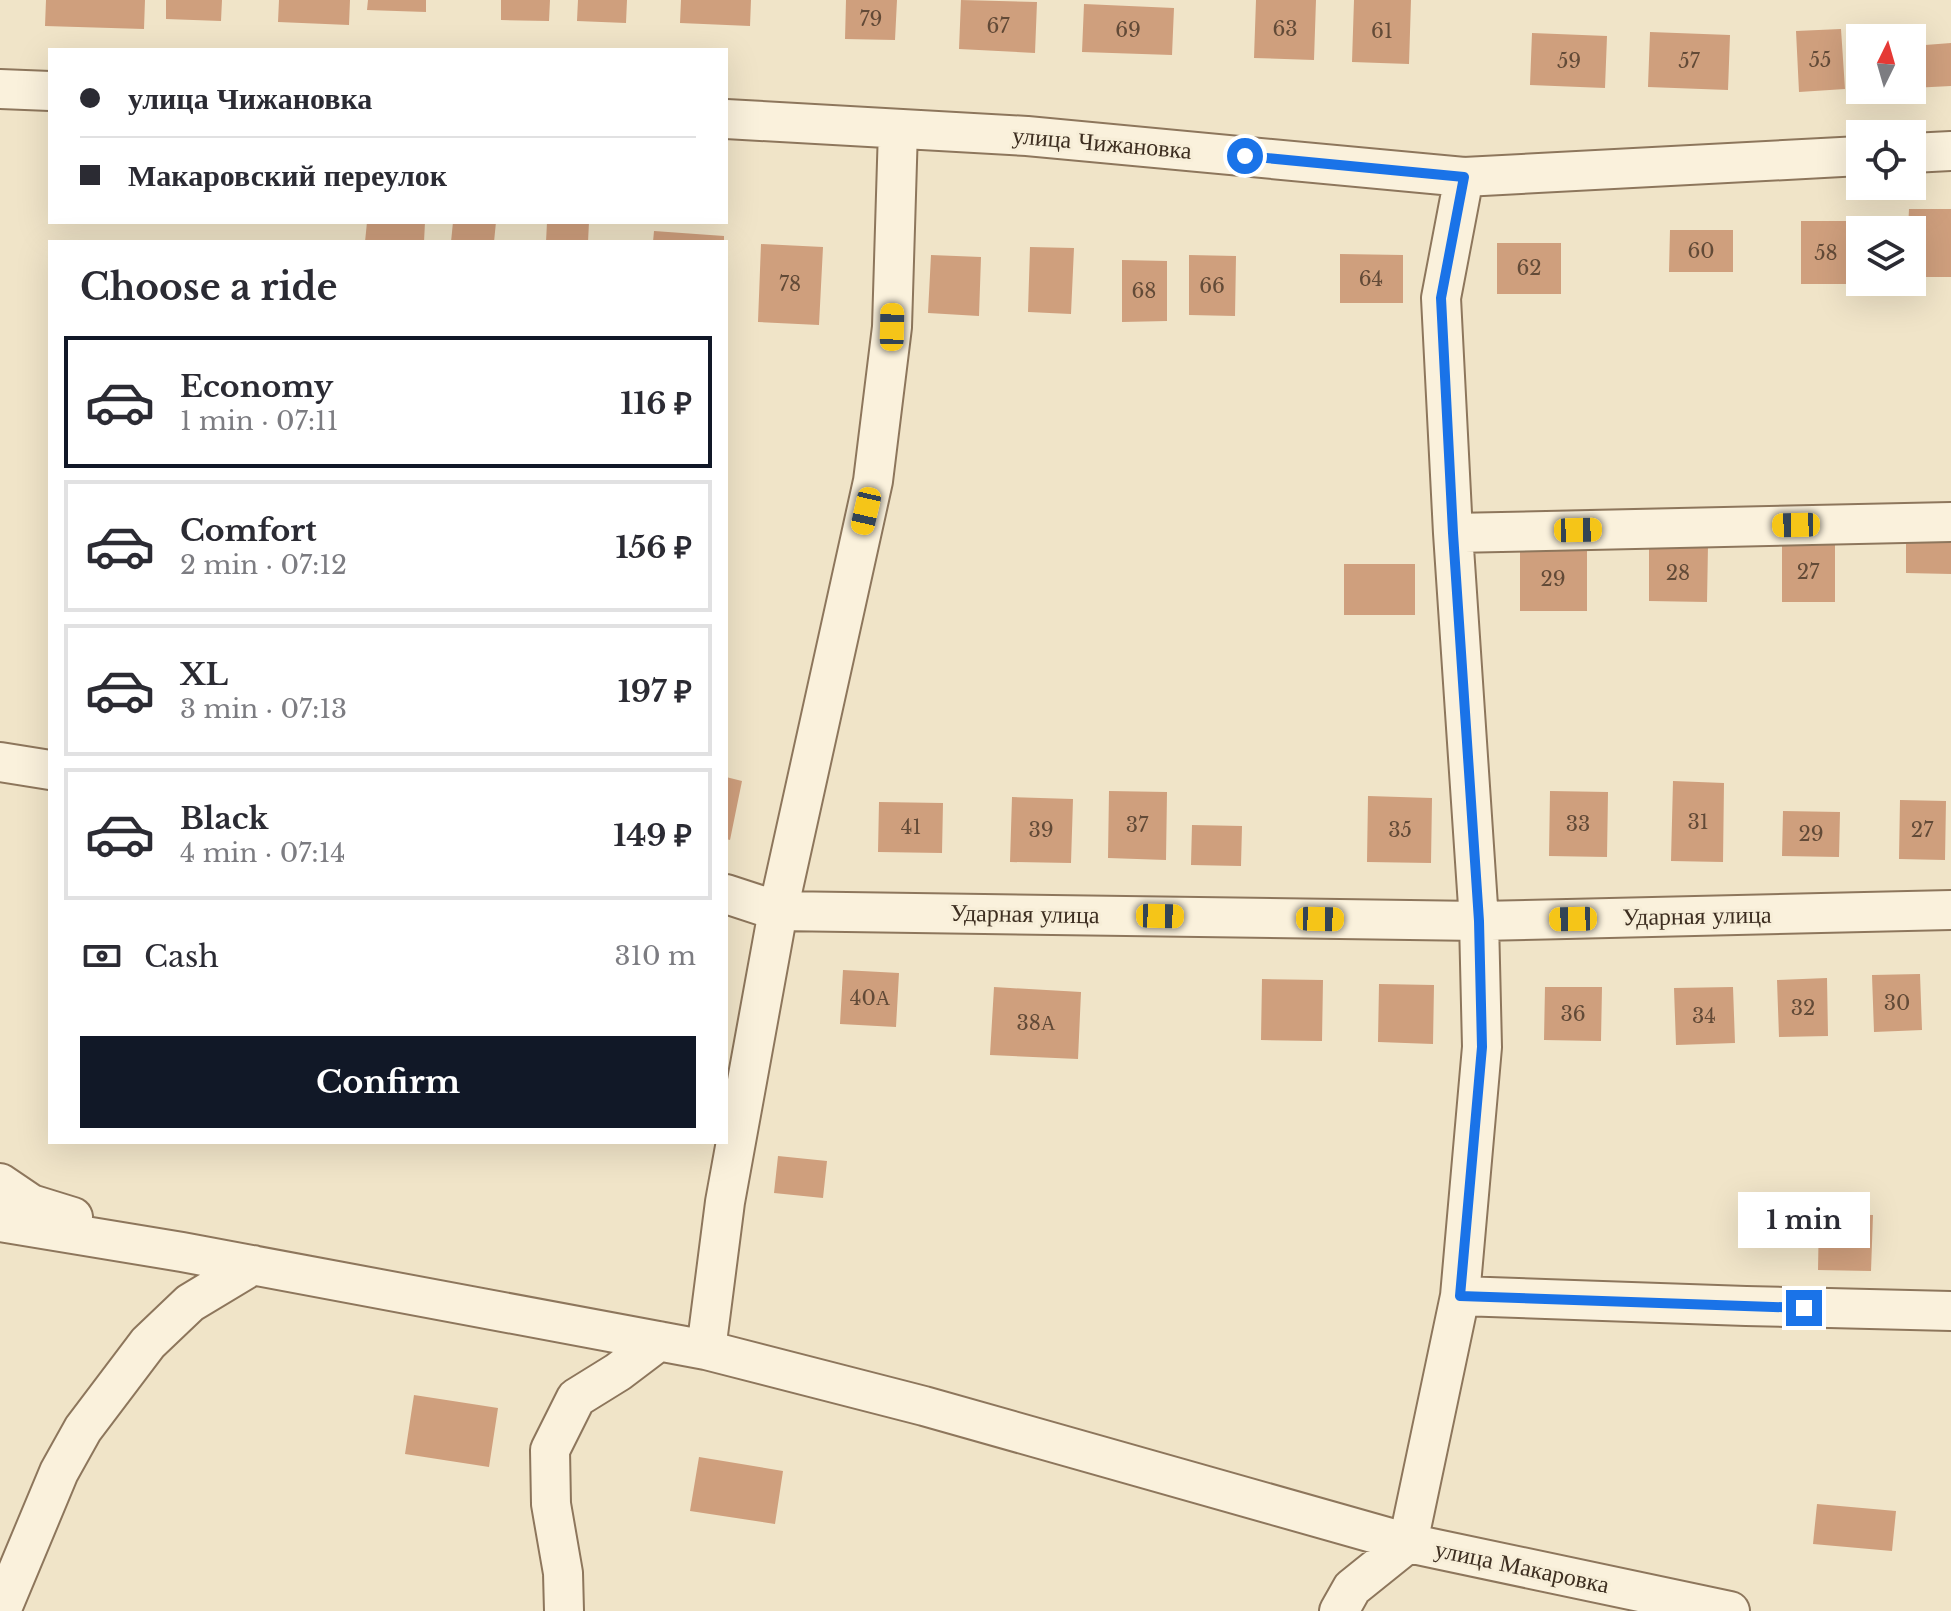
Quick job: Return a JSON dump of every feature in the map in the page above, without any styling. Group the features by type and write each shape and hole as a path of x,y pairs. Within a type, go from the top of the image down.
{"street":[{"path":"0,89 48,91"},
{"name":"улица Чижановка","path":"728,119 1027,136 1464,177 1846,157"},
{"path":"706,1350 725,1202 778,911 873,481 892,327 898,129"},
{"path":"1926,152 1951,151"},
{"path":"1339,1611 1352,1588 1408,1543 1460,1296 1482,1047 1479,921 1441,298 1464,177"},
{"path":"1453,533 1951,522"},
{"path":"0,762 48,770"},
{"name":"Ударная улица","path":"728,895 778,911 1479,921 1951,910"},
{"path":"0,1183 31,1204 182,1252"},
{"path":"0,1222 182,1252"},
{"name":"улица Макаровка","path":"182,1252 706,1350 924,1406 1408,1543 1730,1611"},
{"path":"1,1611 59,1472 83,1429 148,1343 190,1303 253,1265"},
{"path":"1460,1296 1951,1311"},
{"path":"564,1611 563,1573 551,1504 550,1450 576,1398 659,1341"}],"building":[{"path":"46,0 145,0 144,29 45,26"},
{"path":"166,0 222,0 221,21 166,19"},
{"path":"279,0 350,0 349,25 278,22"},
{"path":"368,0 426,0 426,12 367,10"},
{"path":"501,0 550,0 549,21 501,20"},
{"path":"578,0 627,0 626,23 577,21"},
{"path":"681,0 751,0 750,26 680,23"},
{"path":"846,0 897,0 895,40 845,39"},
{"path":"961,0 1037,2 1035,53 959,49"},
{"path":"1256,0 1316,0 1314,60 1254,58"},
{"path":"1354,0 1411,0 1409,64 1352,62"},
{"path":"1084,4 1174,8 1172,55 1082,52"},
{"path":"1841,29 1845,89 1799,92 1796,31"},
{"path":"1650,32 1730,35 1728,90 1648,87"},
{"path":"1532,33 1607,36 1605,88 1530,85"},
{"path":"1951,43 1951,86 1926,87 1926,45"},
{"path":"1909,209 1951,209 1951,277 1926,277 1926,216 1909,216"},
{"path":"1801,221 1846,221 1846,284 1801,284"},
{"path":"367,224 425,224 424,240 365,240"},
{"path":"453,224 496,224 494,240 451,240"},
{"path":"547,224 589,224 588,240 546,240"},
{"path":"1670,230 1733,230 1733,272 1669,272"},
{"path":"654,231 724,236 724,240 653,240"},
{"path":"1497,243 1561,243 1561,294 1497,294"},
{"path":"761,244 823,247 819,325 758,322"},
{"path":"1030,247 1074,248 1071,314 1028,312"},
{"path":"1340,254 1403,255 1403,303 1340,303"},
{"path":"931,255 981,257 979,316 928,313"},
{"path":"1189,255 1236,256 1235,316 1189,315"},
{"path":"1122,260 1167,261 1167,321 1122,322"},
{"path":"1906,536 1951,536 1951,574 1906,573"},
{"path":"1782,541 1835,541 1835,602 1782,602"},
{"path":"1649,544 1708,545 1707,602 1649,601"},
{"path":"1520,546 1587,547 1587,611 1520,611"},
{"path":"1344,564 1415,564 1415,615 1344,615"},
{"path":"728,778 742,781 728,840"},
{"path":"1673,781 1724,783 1723,862 1671,861"},
{"path":"1109,791 1167,792 1166,860 1108,858"},
{"path":"1550,791 1608,792 1607,857 1549,856"},
{"path":"1368,796 1432,798 1431,863 1367,862"},
{"path":"1012,797 1073,799 1071,863 1010,862"},
{"path":"1900,800 1946,801 1945,860 1899,859"},
{"path":"879,802 943,803 942,853 878,852"},
{"path":"1783,811 1840,812 1839,857 1782,856"},
{"path":"1192,825 1242,826 1241,866 1191,865"},
{"path":"843,970 899,973 896,1027 840,1024"},
{"path":"1920,974 1922,1030 1874,1032 1872,975"},
{"path":"1827,978 1828,1036 1779,1037 1777,980"},
{"path":"1262,979 1323,980 1322,1041 1261,1040"},
{"path":"1379,984 1434,985 1433,1044 1378,1042"},
{"path":"994,987 1081,992 1078,1059 990,1055"},
{"path":"1545,987 1602,987 1601,1041 1544,1040"},
{"path":"1733,987 1735,1043 1676,1045 1674,988"},
{"path":"778,1156 827,1161 823,1198 774,1193"},
{"path":"1819,1214 1873,1215 1871,1271 1818,1270"},
{"path":"414,1395 498,1408 489,1467 405,1454"},
{"path":"699,1457 783,1471 775,1524 690,1511"},
{"path":"1817,1504 1896,1511 1892,1551 1813,1544"}],"route":[{"path":"1245,156 1464,177 1441,298 1479,921 1482,1047 1460,1296 1804,1308"}]}
